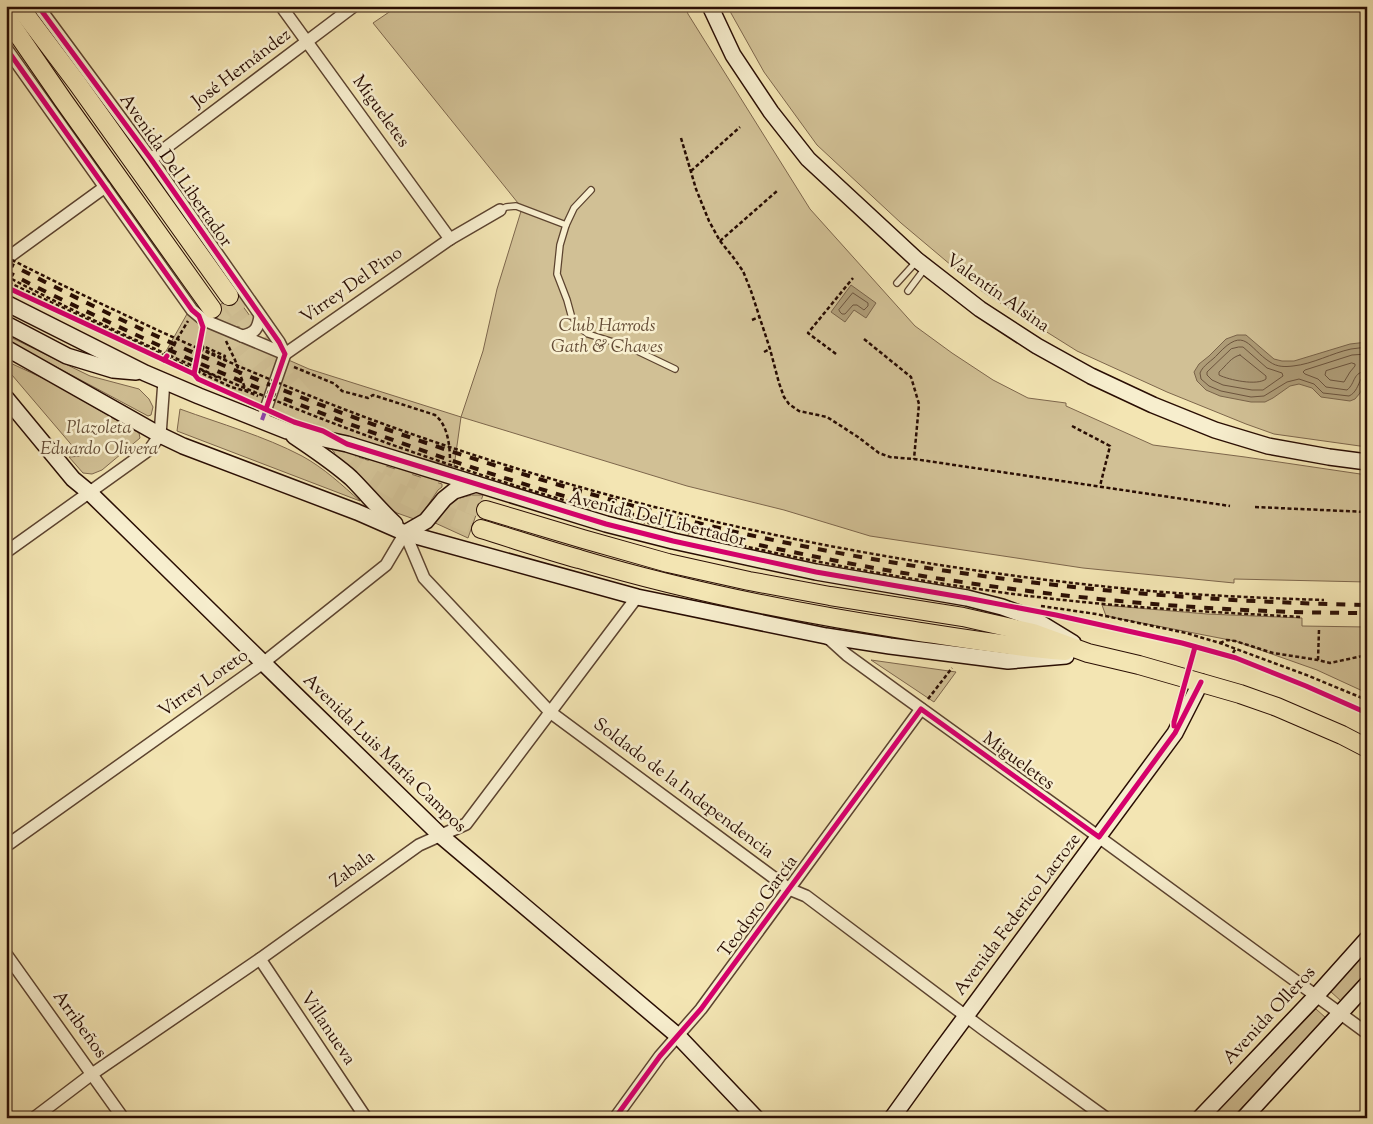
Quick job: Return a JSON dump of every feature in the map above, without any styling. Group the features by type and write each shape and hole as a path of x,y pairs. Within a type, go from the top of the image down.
{"main road":[{"name":"Avenida Del Libertador","path":"19,6 77,83 229,296"},
{"name":"Valentín Alsina","path":"710,6 733,55 771,112 808,159 922,264 980,309 1037,346 1091,376 1215,430 1268,446 1367,462"},
{"path":"6,17 63,100 201,312"},
{"path":"6,303 145,373"},
{"path":"6,324 67,356 113,370 145,373"},
{"name":"Avenida Del Libertador","path":"6,348 160,435 183,446 357,512 405,533 637,597 826,636 1008,661 1054,658 1088,653"},
{"name":"Avenida Del Libertador","path":"145,373 287,430 347,444 606,524 673,541 816,572 967,598 1002,607 1032,618 1088,653"},
{"name":"Avenida Luis María Campos","path":"6,398 73,479 90,493 440,835 678,1036 756,1118"},
{"path":"287,430 344,473 405,533 426,521 444,499 454,491 476,484"},
{"name":"Avenida Del Libertador","path":"486,510 668,563 830,596 963,617 1033,632 1088,653 1201,682 1277,707 1367,748"},
{"name":"Avenida Del Libertador","path":"481,529 670,584 828,618 1029,648 1088,653"},
{"name":"Avenida Federico Lacroze","path":"892,1118 1175,733 1201,682"},
{"name":"Avenida Olleros","path":"1200,1118 1316,996 1367,939"},
{"path":"1244,1118 1367,984"}],"street":[{"name":"Avenida Del Libertador","path":"38,6 151,159 279,342 285,354"},
{"name":"Migueletes","path":"281,6 450,239"},
{"name":"José Hernández","path":"151,159 354,6"},
{"path":"6,48 105,187 201,312 204,320 236,338 285,354 280,369 274,404 262,420"},
{"path":"6,258 105,187"},
{"name":"Virrey Del Pino","path":"285,354 450,239 500,210"},
{"path":"236,338 251,334 259,325 260,316"},
{"path":"6,552 150,449 160,435 164,381"},
{"name":"Virrey Loreto","path":"6,846 263,663 386,565 405,533"},
{"name":"Soldado de la Independencia","path":"405,533 424,578 550,712 789,889 806,896 1106,1118"},
{"name":"Zabala","path":"34,1118 92,1074 260,959 419,845 466,824 637,597"},
{"name":"Migueletes","path":"826,636 847,655 1367,1033"},
{"name":"Teodoro García","path":"614,1118 660,1056 701,1009 921,709"},
{"name":"Arribeños","path":"6,954 123,1118"},
{"name":"Villanueva","path":"260,959 366,1118"}],"lane":[{"path":"591,190 574,208 566,224 560,245 557,274 574,322 588,334 629,347 675,369"},
{"path":"500,210 506,206 516,206 566,224"},
{"path":"897,284 922,264"},
{"path":"908,292 922,264"}],"path":[{"path":"691,171 740,127"},
{"path":"681,138 696,189 708,221 720,241 743,271 751,291 784,397 789,404 799,411 827,417 879,453 890,457 1230,506"},
{"path":"720,241 777,191"},
{"path":"6,258 155,330 348,411 455,448 596,491 656,507 760,532 982,572 1154,591 1324,600"},
{"path":"6,276 10,283 194,372 246,391 274,404"},
{"path":"6,276 220,379"},
{"path":"836,354 808,333 853,278"},
{"path":"6,287 165,358"},
{"path":"165,358 189,319 201,312 203,327 198,354"},
{"path":"752,320 759,317"},
{"path":"236,338 223,336 235,360 246,391"},
{"path":"864,339 911,377 919,404 914,459"},
{"path":"203,346 225,356 224,359 203,349 203,346"},
{"path":"764,352 770,349"},
{"path":"197,362 194,372 198,379"},
{"path":"280,369 291,375 294,366 335,384 342,391 368,398 373,396 435,415 441,419 444,426 448,444 450,476"},
{"path":"220,379 218,381 199,372 199,370 353,431 468,471 594,509 750,548 872,572 1036,597 1164,610 1302,617"},
{"path":"223,390 232,394"},
{"path":"1072,426 1110,446 1100,486"},
{"path":"1255,507 1367,512"},
{"path":"1039,609 1047,613"},
{"path":"1039,609 1096,614 1186,633 1236,648 1367,700"},
{"path":"1318,660 1319,630"},
{"path":"1220,643 1227,640 1235,641 1273,653 1330,663 1367,655"},
{"path":"1225,655 1234,656 1236,648"},
{"path":"921,709 962,655"}],"green space":[{"name":"Club Harrods Gath & Chaves","path":"398,6 685,6 688,14 810,209 915,326 993,380 1028,398 1066,403 1066,406 1153,445 1367,475 1367,582 1234,579 1234,583 1083,568 870,536 784,510 687,486 461,417 483,351 497,289 522,208 373,23"},
{"path":"727,6 1367,6 1367,447 1274,434 1246,424 1167,392 1077,351 983,292 901,223 817,145 764,72"},
{"path":"234,294 250,316 248,323 244,326 231,326 206,316"},
{"path":"187,314 309,369 461,417 454,467 369,444 294,420 161,360"},
{"path":"6,335 90,376 139,389 149,399 153,407 151,415 148,416 6,340"},
{"name":"Plazoleta Eduardo Olivera","path":"6,361 49,381 139,433 140,438 102,470 92,474 83,473 69,457 81,456 6,368"},
{"path":"180,409 258,436 302,456 325,471 360,501 177,431"},
{"path":"330,448 442,484 442,487 420,517 414,519 392,510"},
{"path":"473,495 483,495 468,538 433,522 454,501"},
{"path":"1102,605 1207,614 1302,618 1302,626 1367,627 1367,693 1317,670 1235,641 1106,616"},
{"path":"871,660 956,672 934,702"},
{"path":"1367,950 1367,973 1341,1001 1330,991"},
{"path":"1316,1009 1326,1018 1232,1118 1208,1118"}],"water":[{"path":"851,285 876,303 866,318 854,310 845,322 831,312"},
{"path":"1237,335 1246,335 1274,359 1282,361 1294,361 1350,344 1367,342 1367,378 1360,393 1355,399 1350,401 1321,397 1312,388 1299,384 1290,386 1265,402 1251,402 1220,396 1206,390 1197,381 1194,372 1199,364 1226,339"}],"tunnel":[{"path":"229,296 287,378 321,417 367,454 398,472 443,495 486,510"},
{"path":"212,309 292,406 337,449 388,486 434,509 481,529"}],"railway":[{"path":"6,262 164,340 309,400 400,434 493,465 694,522 834,552 910,565 1061,586 1214,599 1367,605"},
{"path":"6,271 183,356 334,418 496,475 662,522"},
{"path":"759,545 874,568 1058,595 1243,610 1367,613"}],"marked path":[{"path":"262,420 267,406"}],"cycle path":[{"path":"38,6 151,159 279,342 285,354 266,409"},
{"path":"6,48 192,310 199,316 203,327 194,374"},
{"path":"6,287 164,360 167,356"},
{"path":"164,360 194,374 198,379 294,422 323,431 347,444 606,524 673,541 816,572 1056,615 1182,643 1236,658 1367,713"},
{"path":"1174,726 1195,647"},
{"path":"615,1118 660,1056 701,1009 921,709 1099,837 1175,733 1201,682"}]}
